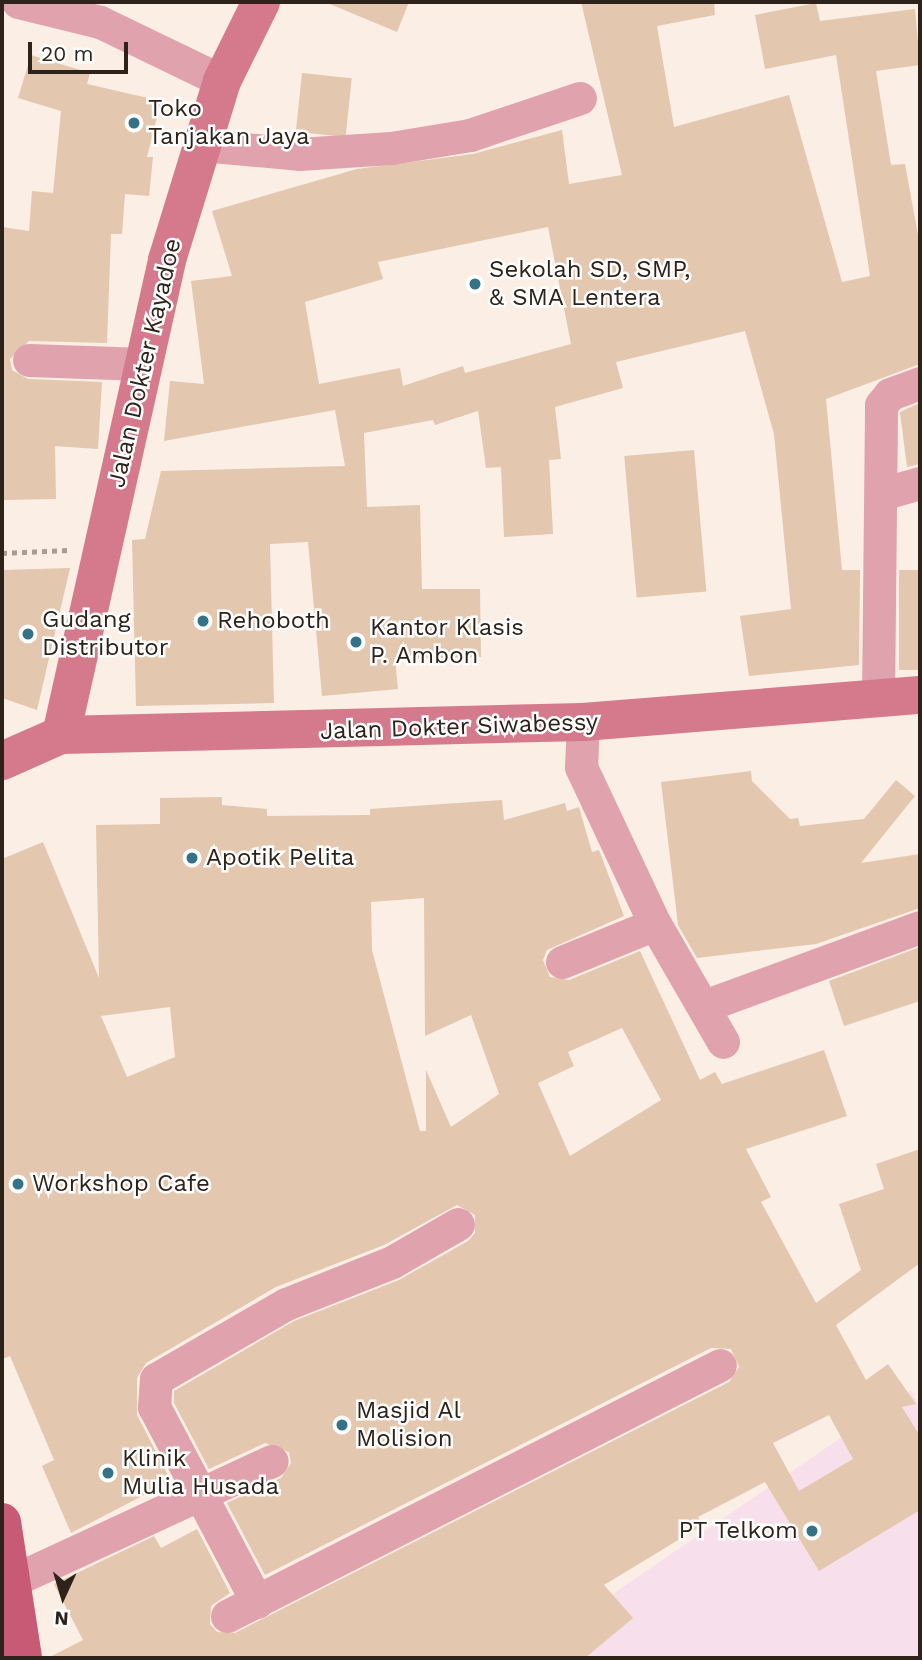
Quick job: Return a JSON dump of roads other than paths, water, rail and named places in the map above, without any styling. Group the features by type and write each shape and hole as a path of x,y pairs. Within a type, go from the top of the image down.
{"main road":[{"name":"Jalan Dokter Kayadoe","path":"61,735 144,364 201,145 222,81 261,2"},
{"name":"Jalan Dokter Siwabessy","path":"2,761 61,735 583,722 920,695"},
{"path":"2,1522 23,1658"}],"street":[{"path":"18,2 100,22 222,81"},
{"path":"201,145 299,154 391,148 470,135 580,98"},
{"path":"29,360 144,364"},
{"path":"878,699 881,405 890,394 920,383"},
{"path":"881,494 920,483"},
{"path":"583,722 581,767 655,924 723,1042"},
{"path":"562,962 655,924"},
{"path":"704,1006 920,927"},
{"path":"257,1602 197,1496 154,1407 156,1380 286,1304 391,1262 458,1224"},
{"path":"227,1616 720,1365"},
{"path":"12,1581 272,1461"}],"place":[{"name":"Toko Tanjakan Jaya","path":"134,123"},
{"name":"Sekolah SD, SMP, & SMA Lentera","path":"475,284"},
{"name":"Rehoboth","path":"203,621"},
{"name":"Gudang Distributor","path":"28,634"},
{"name":"Kantor Klasis P. Ambon","path":"356,642"},
{"name":"Apotik Pelita","path":"192,858"},
{"name":"Workshop Cafe","path":"18,1184"},
{"name":"Masjid Al Molision","path":"342,1425"},
{"name":"Klinik Mulia Husada","path":"108,1473"},
{"name":"PT Telkom","path":"812,1531"}]}
